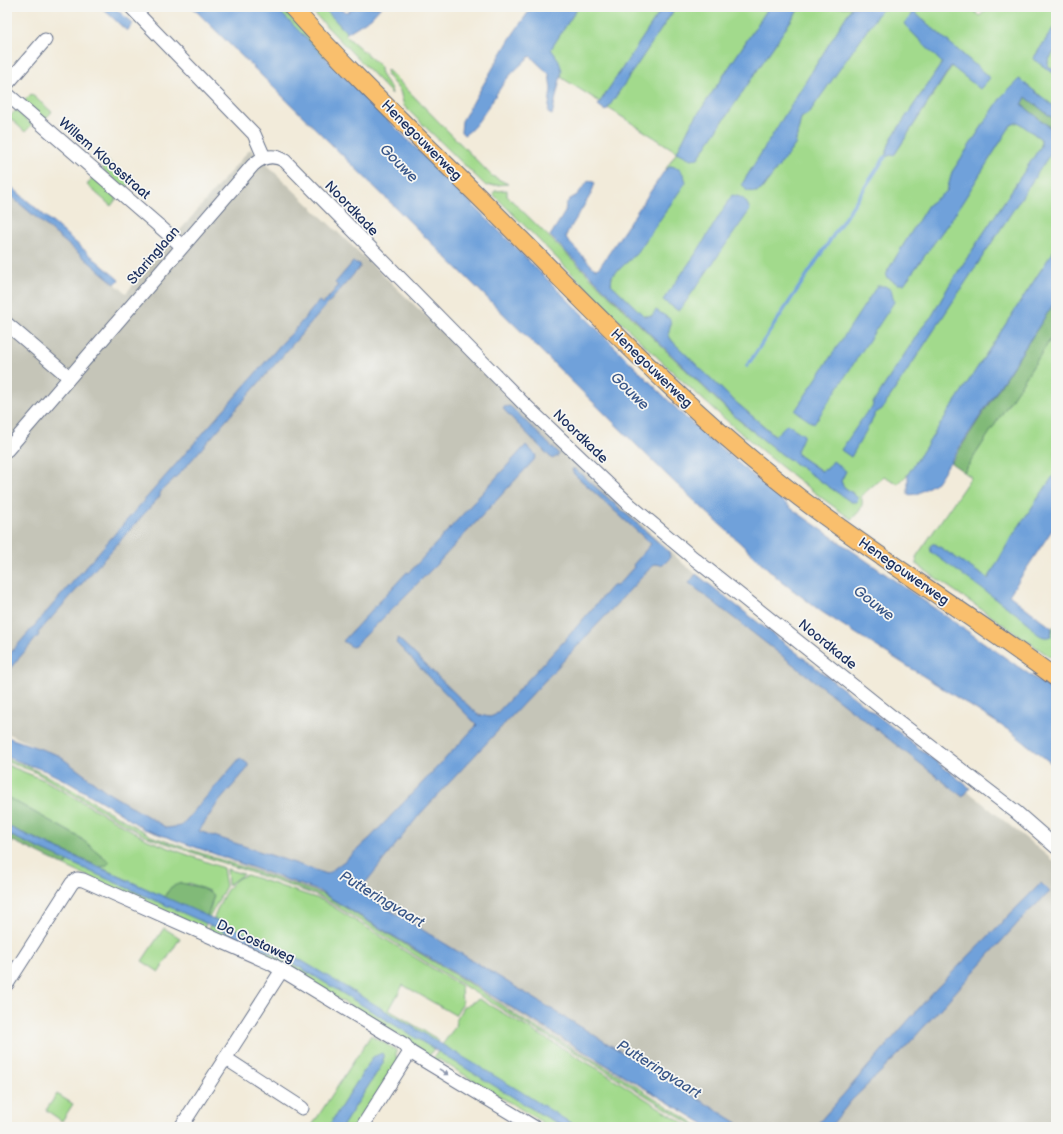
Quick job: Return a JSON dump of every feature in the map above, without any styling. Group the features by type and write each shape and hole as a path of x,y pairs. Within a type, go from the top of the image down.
{"main road":[{"name":"Henegouwerweg","path":"292,7 315,33 608,326 705,419 800,498 1056,678"}],"street":[{"path":"131,7 254,134 264,157"},
{"path":"7,84 45,40"},
{"name":"Willem Kloosstraat","path":"7,94 182,246"},
{"name":"Staringlaan","path":"7,450 253,165 264,157"},
{"name":"Noordkade","path":"264,157 274,157 285,161 523,403 630,505 691,556 890,715 1016,812 1056,847"},
{"path":"7,324 69,377"},
{"name":"Da Costaweg","path":"7,984 77,879 88,882 282,970 405,1045 410,1052 534,1127"},
{"path":"181,1127 282,970"},
{"path":"362,1127 410,1052"},
{"path":"225,1058 302,1108"}],"shaded area":[{"path":"250,149 464,352 540,430 688,568 849,694 1056,863 1056,1127 710,1127 559,1040 437,965 317,897 134,821 66,761 7,733 7,193 126,293"}],"green space":[{"path":"275,7 281,7 327,57 325,58"},
{"path":"308,7 323,7 347,33 345,35 380,66 381,74 390,87 392,94"},
{"path":"578,7 663,7 600,102 562,78 560,66 551,49"},
{"path":"676,7 769,7 690,126 677,152 608,108"},
{"path":"800,7 852,7 742,184 756,192 761,190 795,145 801,118 809,113 881,9 891,7 970,7 980,16 988,7 1056,7 1056,24 1033,59 1056,75 1056,108 1019,79 1002,96 952,172 947,191 928,205 888,270 887,277 904,284 955,214 1011,125 1018,122 1041,139 1041,146 950,284 932,316 921,329 873,403 873,407 841,450 851,457 874,414 882,409 1056,145 1056,247 908,474 898,484 884,476 861,496 862,506 851,519 802,483 709,405 621,322 493,194 495,191 507,190 507,196 731,414 777,451 851,502 854,494 843,486 841,481 846,471 827,469 822,471 798,455 787,424 776,436 731,398 675,344 669,334 671,324 652,316 644,316 611,284 612,276 637,253 685,182 681,171 671,166 665,170 677,152 698,158","holes":["914,12 990,78 980,88 952,66 895,154 885,156 891,139 942,63 905,25","749,210 680,310 677,310 664,300 697,252"]},
{"path":"1056,49 1056,71 1048,66 1048,61"},
{"path":"387,69 492,176 508,184 486,186 404,106 400,91 387,75"},
{"path":"31,94 52,112 45,119 24,101"},
{"path":"1026,97 1056,121 1054,130 1022,105"},
{"path":"16,110 32,125 25,132 9,117"},
{"path":"108,161 132,181 125,189 102,169"},
{"path":"93,177 117,198 111,206 87,185"},
{"path":"1056,300 1056,331 964,472 951,463"},
{"path":"1056,331 1056,472 1011,538 988,579 935,544 985,590 1004,604 1053,632 1052,628 1056,625 1056,658 1049,656 917,565 916,557 971,477 964,472"},
{"path":"7,759 27,766 57,781 151,836 324,895 473,986 523,1020 620,1076 700,1127 696,1127 590,1061 522,1022 322,897 145,836 33,771 7,762"},
{"path":"7,765 44,780 148,840 223,868 226,886 209,918 207,917 212,903 209,891 189,883 167,892 164,897 100,867 106,866 109,862 79,837 7,797"},
{"path":"7,797 79,837 110,862 106,866 100,867 7,826"},
{"path":"7,834 68,861 65,866 13,841 7,850"},
{"path":"68,861 206,923 204,929 65,866"},
{"path":"227,869 243,874 228,885"},
{"path":"247,875 322,900 461,986 462,1005 455,1015 403,985 389,1010 439,1040 437,1043 287,952 213,920 229,887 240,877"},
{"path":"181,883 199,887 214,895 207,917 164,897 171,887"},
{"path":"210,925 301,968 434,1048 428,1058 418,1047 342,1001 207,930"},
{"path":"164,928 180,938 159,972 142,961"},
{"path":"479,999 603,1072 690,1127 577,1127 442,1045 455,1027 456,1020 463,1007"},
{"path":"371,1035 396,1050 396,1057 400,1059 356,1127 342,1127 383,1063 383,1055 373,1057 328,1127 311,1127"},
{"path":"438,1051 539,1113 565,1127 543,1127 540,1125 542,1122 438,1059 436,1063 432,1061"},
{"path":"57,1094 73,1104 62,1121 46,1110"}],"water":[{"path":"101,7 114,7 133,24 127,31"},
{"name":"Gouwe","path":"192,7 275,7 687,419 792,509 1056,693 1056,767 1010,731 822,612 781,581 670,478"},
{"path":"323,7 338,7 347,12 356,7 381,7 371,18 347,33"},
{"path":"532,7 578,7 551,49 558,59 562,70 552,115 548,113 551,89 549,74 530,56 509,77 481,118 464,135 461,132 462,121 511,37"},
{"path":"663,7 676,7 606,111 598,105"},
{"path":"769,7 800,7 698,158 691,159 677,152 690,126"},
{"path":"852,7 891,7 881,10 809,113 801,118 795,145 761,190 756,192 747,191 742,184"},
{"path":"914,12 990,78 980,89 951,66 895,154 885,157 891,139 942,63 904,24"},
{"path":"1056,24 1056,49 1048,61 1048,66 1056,71 1056,75 1033,59"},
{"path":"1019,79 1056,108 1056,121 1026,97 1022,105 1053,130 1056,126 1056,145 882,409 874,414 874,417 851,457 841,450 866,413 872,408 873,403 921,329 932,316 950,284 1041,146 1041,139 1018,122 1011,125 955,214 904,284 898,284 886,277 888,270 928,205 947,191 952,172 1002,96"},
{"path":"671,166 681,171 686,182 637,253 612,276 611,284 644,316 652,316 656,310 670,319 669,337 671,340 731,398 775,436 787,424 804,435 797,451 798,455 821,471 827,469 833,461 846,471 841,481 843,486 858,498 857,502 851,502 777,451 731,413 550,236 565,212 566,204 570,199 577,195 589,180 595,183 591,194 566,235 567,240 595,269 599,268 665,170"},
{"path":"7,183 119,280 115,284 7,193"},
{"path":"732,195 744,199 750,210 680,310 677,310 663,300 697,252"},
{"path":"1056,247 1056,300 937,482 917,494 908,495 908,474"},
{"path":"353,262 360,264 360,267 182,471 160,492 160,496 38,633 39,635 7,672 7,657 319,301 323,304 338,286 335,283"},
{"path":"877,286 885,286 891,290 894,302 814,424 795,411"},
{"path":"510,406 558,453 558,456 552,459 505,411 503,407"},
{"path":"526,445 536,455 534,460 437,564 355,646 352,647 343,641 407,572 409,573"},
{"path":"572,469 575,469 669,552 670,558 663,565 654,564 420,814 359,891 744,1127 709,1127 319,891 144,829 106,804 66,781 46,771 7,757 7,737 58,755 110,794 167,828 181,826 240,758 248,764 248,768 217,804 199,831 327,874 347,859 370,838 477,725 396,643 398,638 479,715 490,717 495,715 565,640 612,586 617,586 634,567 633,565 651,544 573,473"},
{"path":"1056,472 1056,524 1009,595 1052,628 1051,636 1043,637 1036,633 1025,620 931,552 930,547 932,544 935,544 988,579 1011,538"},
{"path":"696,574 970,788 963,797 689,583"},
{"path":"7,826 287,952 520,1091 577,1127 565,1127 539,1113 301,968 270,952 7,834"},
{"path":"1041,883 1050,892 1027,913 902,1051 851,1101 830,1127 815,1127 934,991"},
{"path":"382,1053 383,1063 342,1127 328,1127 373,1057"}],"waterway":[{"path":"747,366 885,157"}],"water label":[{"name":"Putteringvaart","path":"382,899"},
{"name":"Putteringvaart","path":"659,1069"}]}
